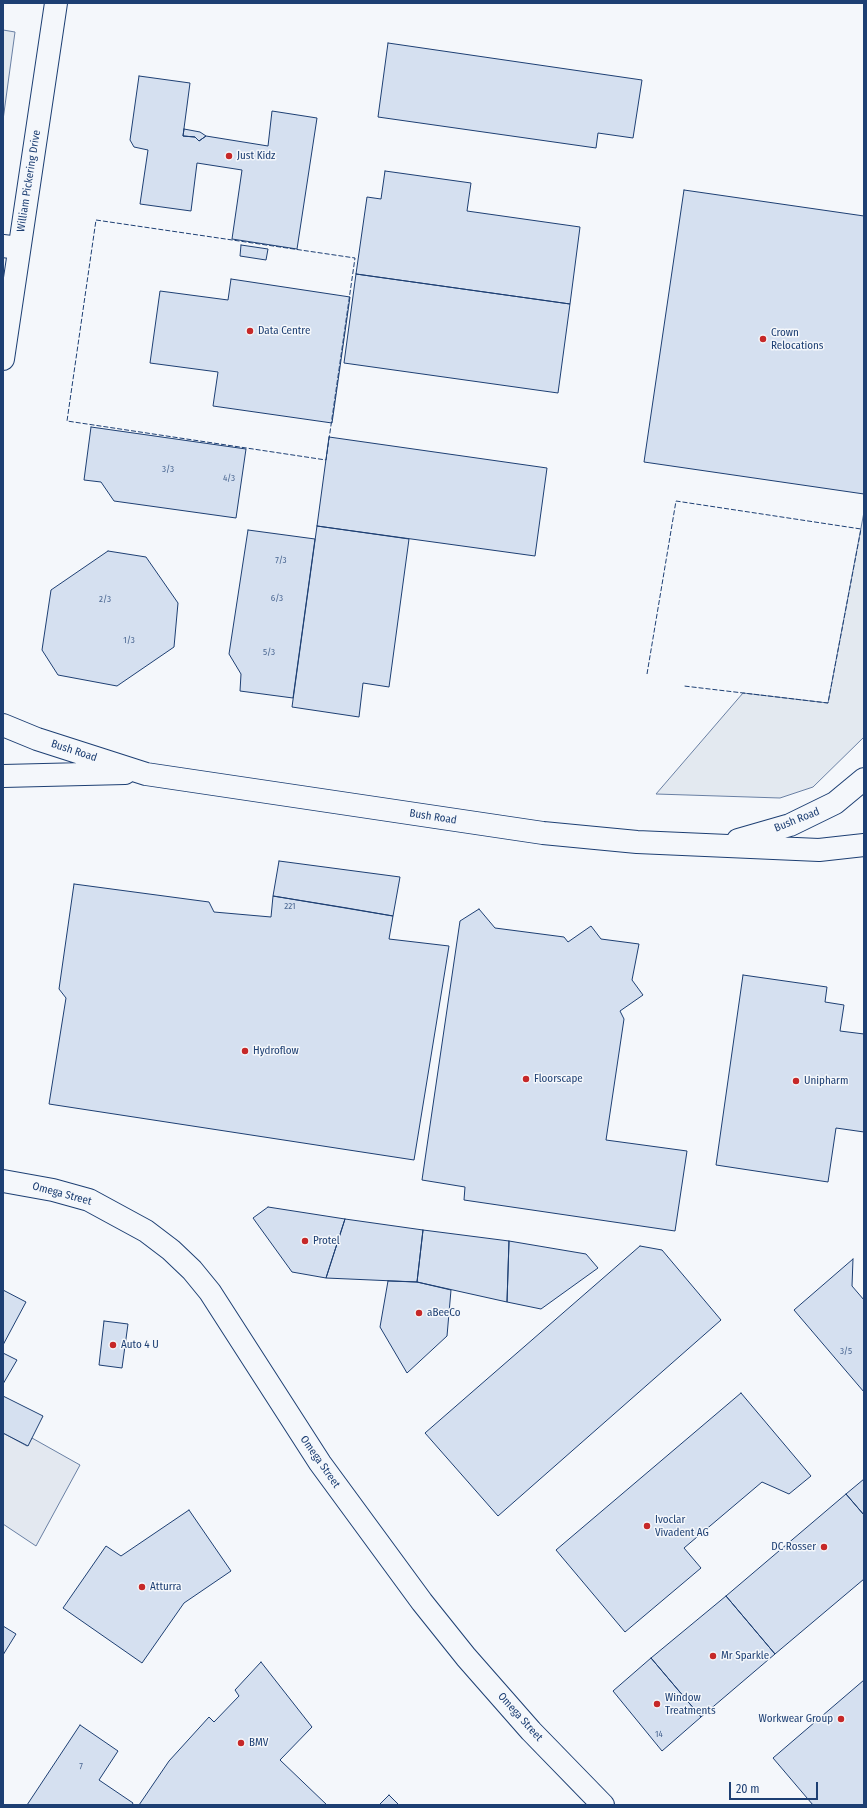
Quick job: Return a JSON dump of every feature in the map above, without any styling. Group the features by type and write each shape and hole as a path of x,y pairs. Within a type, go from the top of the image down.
{"main road":[{"name":"William Pickering Drive","path":"3,358 11,247 56,3"},
{"name":"Bush Road","path":"3,725 37,739 146,774"},
{"name":"Bush Road","path":"3,776 11,777 78,773 146,774 543,833 637,842 819,850 864,845"},
{"name":"Bush Road","path":"722,845 797,822 835,803 864,779"},
{"name":"Omega Street","path":"3,1181 53,1190 89,1200 146,1230 171,1250 192,1270 210,1292 320,1463 422,1602 466,1657 531,1731 603,1805"}],"shaded area":[{"path":"3,30 15,32 3,120"},
{"path":"864,512 864,737 813,787 780,798 656,794 743,693 828,703"},
{"path":"3,1433 27,1446 32,1438 80,1465 36,1546 3,1524"}],"building":[{"path":"388,43 642,80 633,138 598,133 596,148 378,117"},
{"name":"Just Kidz","path":"139,76 190,83 183,136 195,137 199,141 206,136 268,146 272,111 317,118 297,249 232,239 242,170 197,163 191,211 140,204 148,150 134,147 130,140"},
{"path":"184,129 200,132 206,136 199,141 195,137 183,136"},
{"path":"385,171 471,183 467,211 580,227 570,304 356,274 367,197 381,199"},
{"name":"Crown Relocations","path":"684,190 864,216 864,494 644,462"},
{"path":"241,245 268,249 266,260 240,256"},
{"path":"356,274 570,304 558,393 344,363"},
{"name":"Data Centre","path":"231,279 350,297 332,423 213,406 218,372 150,363 160,291 228,300"},
{"path":"91,427 246,449 236,518 114,501 101,482 84,480"},
{"path":"329,437 547,468 535,556 317,526"},
{"path":"317,526 409,539 389,687 363,683 359,717 292,707"},
{"path":"248,530 315,539 293,698 240,691 241,674 229,654"},
{"path":"108,551 146,557 178,603 174,647 117,686 58,675 42,650 51,590"},
{"path":"279,861 400,877 393,916 273,896"},
{"name":"Hydroflow","path":"74,884 209,902 214,912 271,917 273,896 347,908 393,916 389,939 449,946 414,1160 49,1104 66,998 59,989"},
{"name":"Floorscape","path":"479,909 495,928 564,937 568,942 591,926 601,939 639,944 632,980 643,995 620,1011 624,1019 606,1140 687,1151 675,1231 464,1200 465,1187 422,1180 460,921"},
{"name":"Unipharm","path":"743,975 827,987 825,1002 844,1005 840,1031 864,1034 864,1132 836,1128 828,1182 716,1165"},
{"path":"268,1207 345,1219 326,1278 292,1272 253,1218"},
{"path":"345,1219 423,1230 417,1282 326,1278"},
{"path":"423,1230 509,1241 507,1302 417,1282"},
{"path":"509,1241 586,1254 598,1268 541,1309 507,1302"},
{"path":"640,1246 662,1250 721,1320 498,1516 425,1433"},
{"path":"853,1259 852,1286 864,1300 864,1392 794,1310"},
{"path":"388,1281 417,1282 451,1290 447,1336 407,1373 380,1327"},
{"path":"3,1290 26,1302 3,1345"},
{"name":"Auto 4 U","path":"104,1321 128,1324 122,1368 99,1365"},
{"path":"3,1353 17,1360 3,1384"},
{"name":"Ivoclar Vivadent AG","path":"741,1393 811,1476 789,1494 762,1482 684,1548 701,1568 625,1632 556,1550"},
{"path":"3,1396 43,1416 28,1446 3,1433"},
{"path":"864,1479 864,1515 846,1494"},
{"name":"DC Rosser","path":"846,1494 864,1515 864,1579 775,1654 726,1596"},
{"name":"Atturra","path":"189,1510 231,1571 184,1603 142,1663 63,1608 106,1546 121,1556"},
{"name":"Mr Sparkle","path":"726,1596 775,1654 701,1717 651,1658"},
{"path":"3,1626 16,1634 3,1655"},
{"name":"Window Treatments","path":"651,1658 701,1717 662,1751 613,1691"},
{"name":"BMV","path":"261,1662 312,1727 280,1760 327,1805 139,1805 169,1761 209,1717 214,1722 239,1696 235,1690"},
{"name":"Workwear Group","path":"864,1680 864,1805 813,1805 773,1758"},
{"path":"80,1725 118,1751 99,1780 133,1803 132,1805 27,1805"},
{"path":"389,1795 399,1805 379,1805"}],"fence":[{"path":"96,220 355,258 326,460 67,421 96,220"},
{"path":"647,674 676,501 861,529 828,703 684,686"}],"place":[{"name":"Just Kidz","path":"229,156"},
{"name":"Data Centre","path":"250,331"},
{"name":"Crown Relocations","path":"763,339"},
{"name":"Hydroflow","path":"245,1051"},
{"name":"Floorscape","path":"526,1079"},
{"name":"Unipharm","path":"796,1081"},
{"name":"Protel","path":"305,1241"},
{"name":"aBeeCo","path":"419,1313"},
{"name":"Auto 4 U","path":"113,1345"},
{"name":"Ivoclar Vivadent AG","path":"647,1526"},
{"name":"DC Rosser","path":"824,1547"},
{"name":"Atturra","path":"142,1587"},
{"name":"Mr Sparkle","path":"713,1656"},
{"name":"Window Treatments","path":"657,1704"},
{"name":"Workwear Group","path":"841,1719"},
{"name":"BMV","path":"241,1743"}]}
